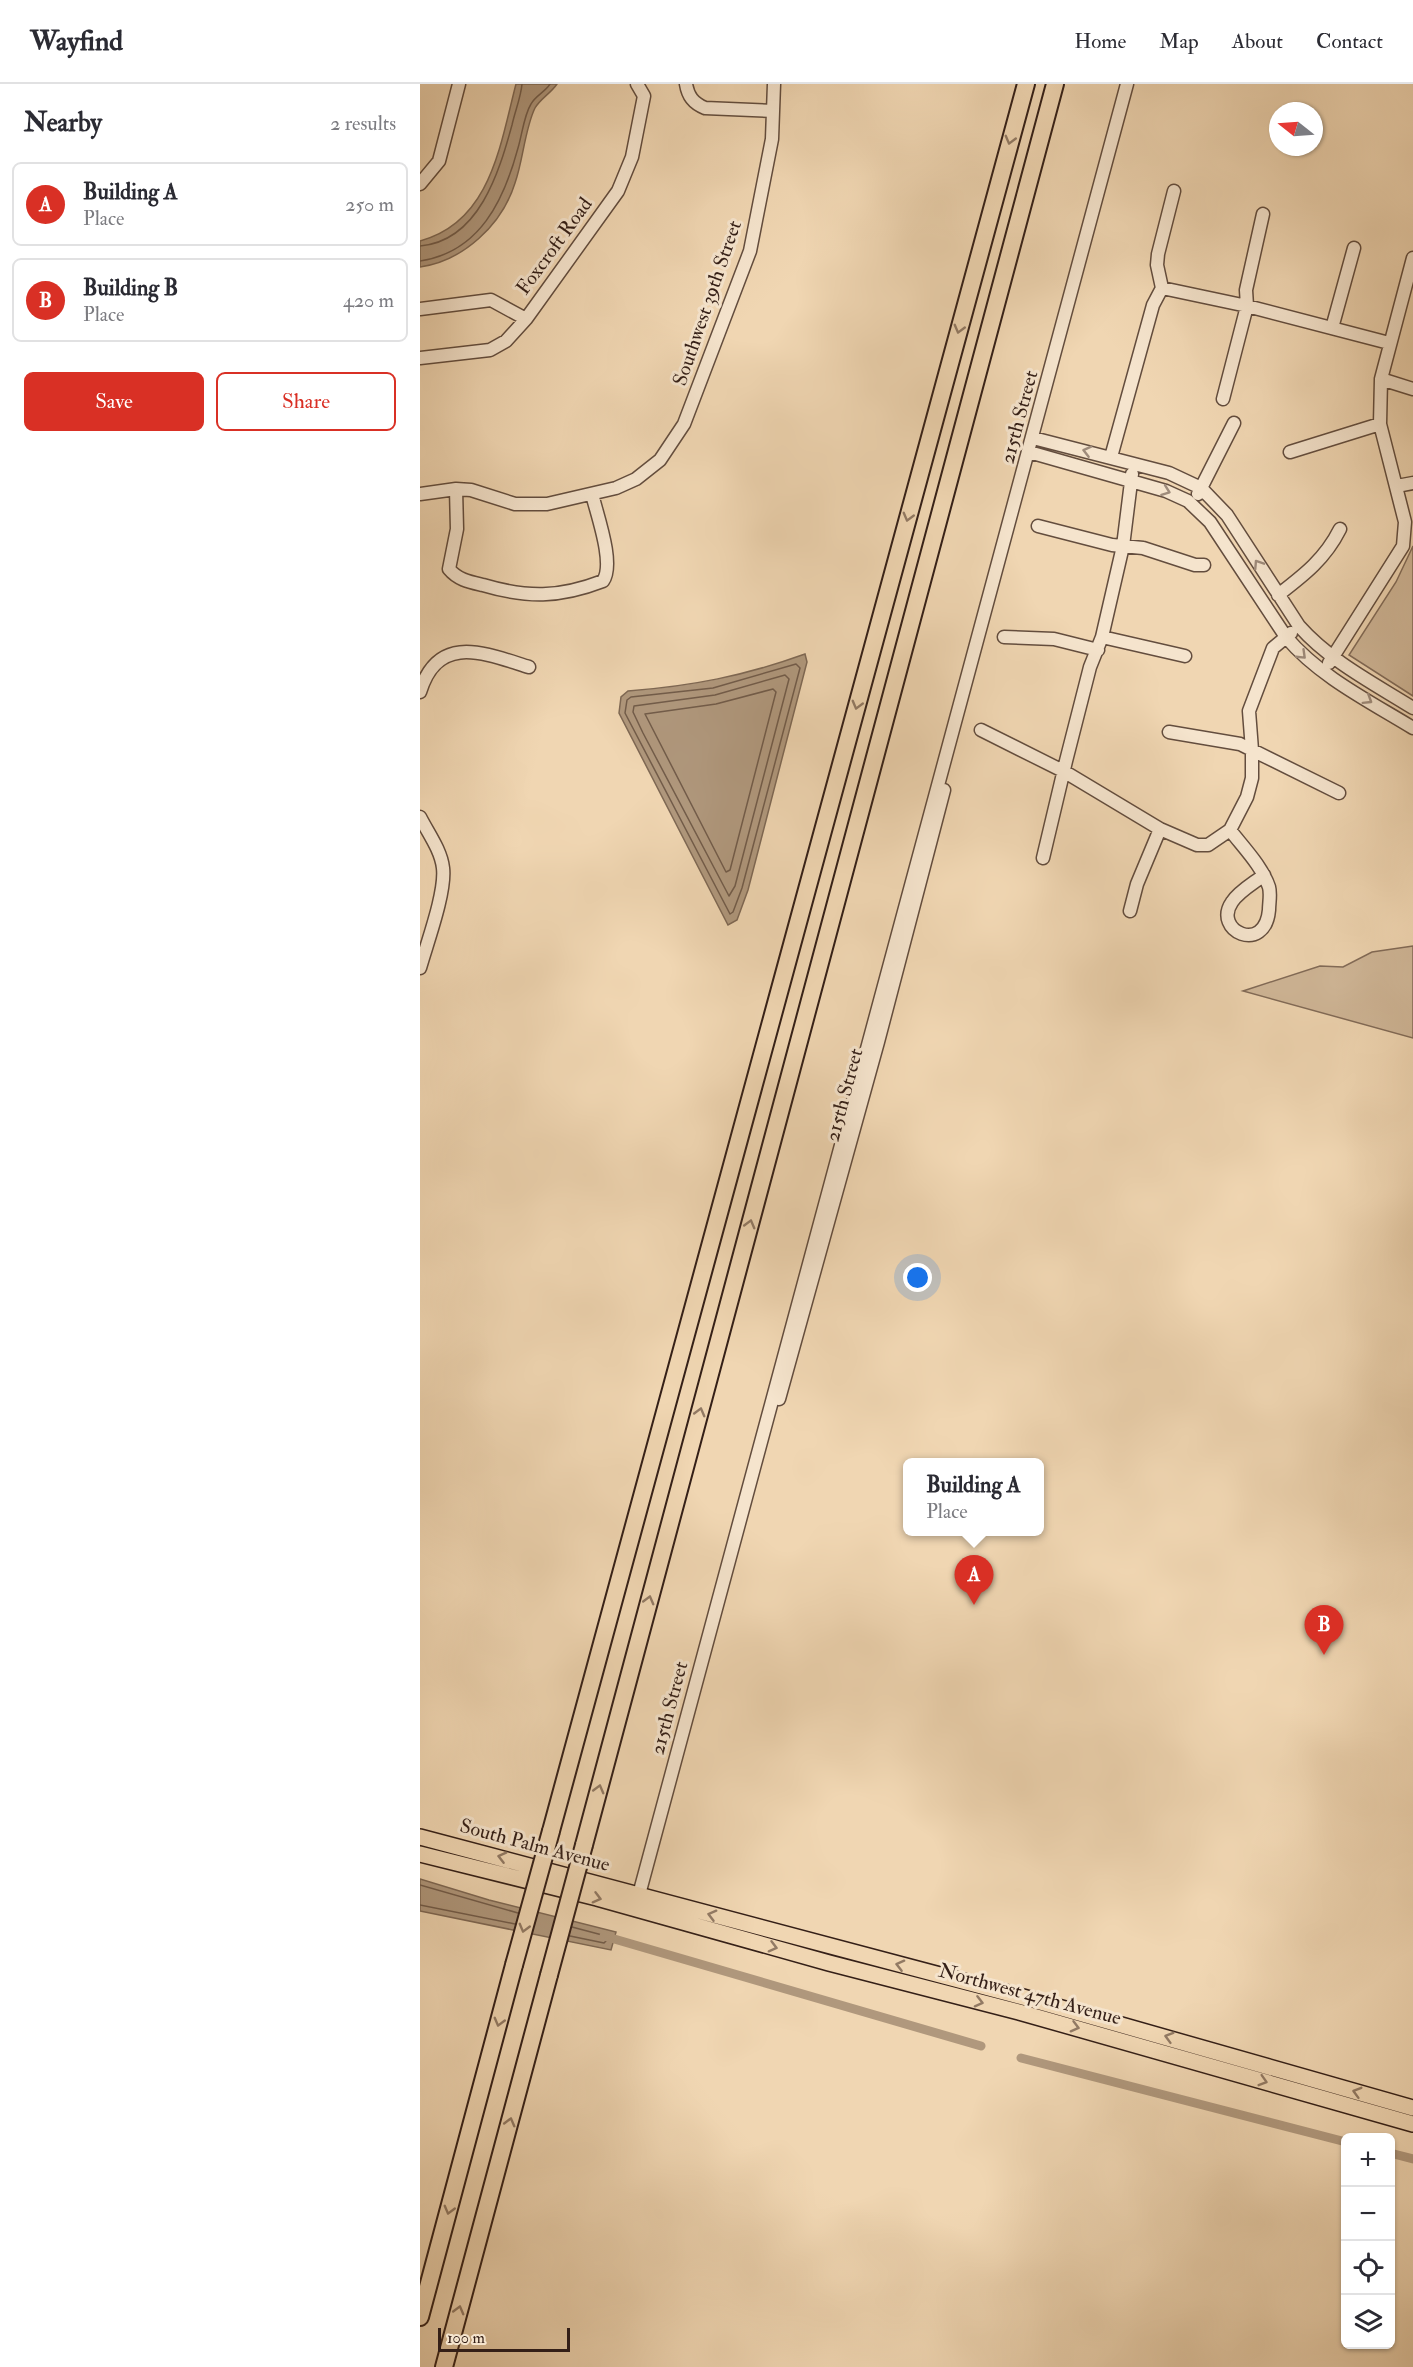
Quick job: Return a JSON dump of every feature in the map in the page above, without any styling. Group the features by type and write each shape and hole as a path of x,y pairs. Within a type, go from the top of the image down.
{"highway":[{"path":"420,2317 1026,84"},
{"path":"444,2367 1055,84"}],"main road":[{"name":"South Palm Avenue","path":"420,1837 637,1902"},
{"name":"South Palm Avenue","path":"420,1854 637,1902"},
{"name":"Northwest 47th Avenue","path":"637,1902 1040,2001 1413,2108"},
{"name":"Northwest 47th Avenue","path":"637,1902 1413,2124"}],"street":[{"path":"421,183 439,161 459,84"},
{"name":"Foxcroft Road","path":"420,358 490,350 506,341 526,319 618,191 632,157 644,96 637,84"},
{"path":"686,84 689,97 697,105 773,111"},
{"name":"Southwest 39th Street","path":"420,494 456,489 471,490 515,504 533,506 592,494 636,479 660,460 684,424 750,251 772,139 774,84"},
{"name":"215th Street","path":"637,1902 1034,438 1127,84"},
{"path":"1111,457 1153,305 1162,288 1157,265 1158,254 1174,191"},
{"path":"1223,399 1247,306 1246,290 1263,214"},
{"path":"1332,328 1354,248"},
{"path":"1322,671 1334,658 1403,546 1405,522 1380,424 1382,380 1389,343 1413,258"},
{"path":"1162,288 1247,306 1389,343"},
{"path":"420,309 491,300 526,319"},
{"path":"1382,380 1413,389"},
{"path":"1192,504 1234,423"},
{"path":"1290,452 1380,424"},
{"path":"1034,438 1169,472 1201,488 1227,515 1299,626 1334,658 1413,708"},
{"path":"1029,452 1131,480 1173,494 1192,504 1210,522 1286,638 1300,653 1322,671 1413,728"},
{"path":"1043,858 1090,667 1102,637 1123,546 1134,463"},
{"path":"1397,486 1413,483"},
{"path":"456,489 457,529 449,569 454,574 515,595 536,596 588,587 603,581 608,572 608,563 592,494"},
{"path":"1038,526 1123,546 1143,548 1195,565 1204,565"},
{"path":"1278,595 1315,566 1331,548 1340,530"},
{"path":"981,730 1065,772 1160,829 1197,845 1208,845 1230,830 1247,797 1252,778 1249,711 1274,648 1299,626"},
{"path":"1004,637 1054,639 1098,650"},
{"path":"1102,637 1185,656"},
{"path":"420,692 425,676 436,662 454,652 485,654 529,667"},
{"path":"1169,732 1240,744 1339,793"},
{"path":"420,818 440,855 444,869 442,888 420,968"},
{"path":"1131,911 1137,884 1160,829"},
{"path":"1230,830 1264,875 1270,890 1269,914 1264,928 1253,935 1242,935 1232,928 1228,917 1229,908 1233,900 1264,875"}],"shaded area":[{"path":"1413,546 1413,696 1349,655 1396,582"},
{"path":"1413,946 1413,1038 1243,991 1320,966 1343,967 1372,952"}],"water":[{"path":"516,84 557,84 535,108 526,135 518,174 509,198 491,226 466,249 436,263 420,267 420,241 444,231 463,217 489,178"},
{"path":"805,654 807,662 748,890 737,920 728,925 619,713 621,697 628,691 696,683 739,674"},
{"path":"420,1879 489,1900 616,1932 611,1950 420,1911"}],"waterway":[{"path":"604,1936 981,2046"},
{"path":"1021,2058 1341,2141"},
{"path":"1395,2154 1413,2159"}],"place":[{"name":"Building A","path":"974,1605"},
{"name":"Building B","path":"1324,1655"}]}
